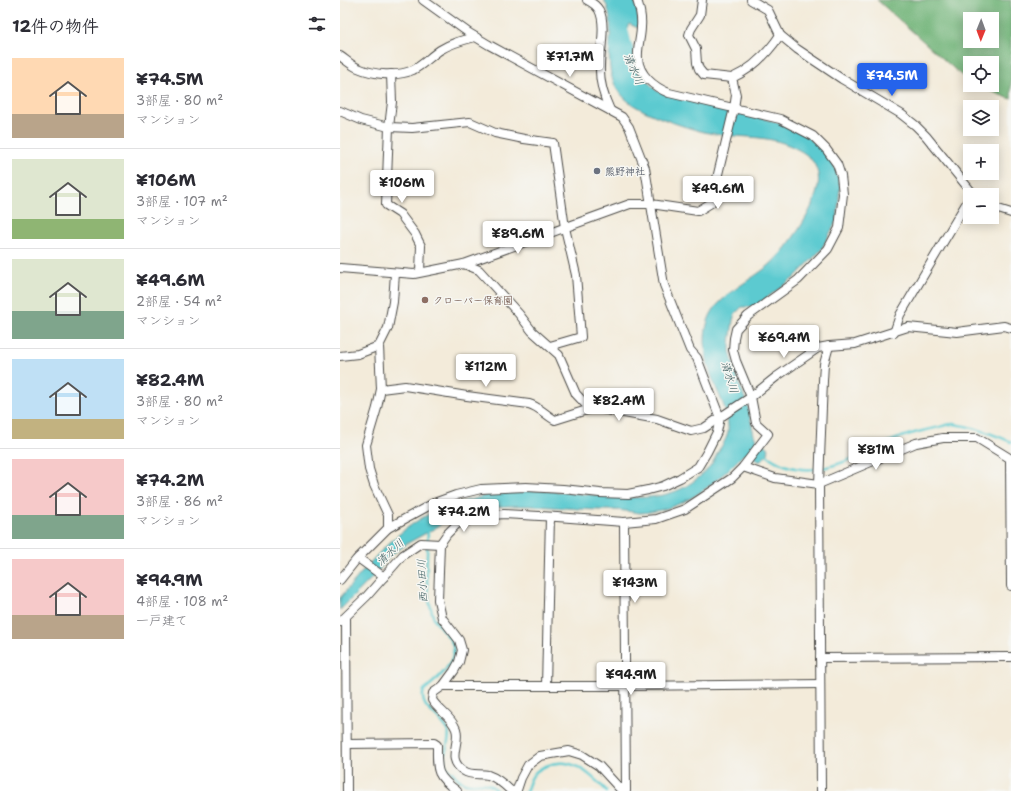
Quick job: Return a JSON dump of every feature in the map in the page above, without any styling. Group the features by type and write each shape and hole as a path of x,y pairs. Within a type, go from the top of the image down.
{"street":[{"path":"340,580 358,558 388,528 434,503 456,495 481,489 526,487 628,494 663,486 698,467 708,452 717,432 720,418 697,358 690,350 664,285 645,168 628,127 622,117 475,37 423,0"},
{"path":"587,0 592,2 599,10 602,24 600,73 603,94 610,110"},
{"path":"622,791 599,766 582,755 569,751 540,756 528,765 517,790 512,791 489,776 470,774 455,763 456,730 452,720 432,700 433,693 443,686 454,671 459,662 462,650 459,640 442,618 439,608 437,584 440,544 457,524 484,516 504,514 624,522 656,519 685,509 732,478 743,467 768,434 756,423 751,397 736,361 733,350 736,329 748,316 798,280 828,249 839,228 844,194 837,164 826,149 813,136 780,119 669,93 658,88 644,75 638,58 642,27 641,13 637,0"},
{"path":"702,0 700,15 689,35 696,49 697,63 704,74 732,78 744,73 771,49 780,35"},
{"path":"751,0 768,10 780,35 834,74 882,102 914,125 926,136 967,188"},
{"path":"340,56 358,68 374,72 400,74 413,70 429,60 440,50 453,43 475,37"},
{"path":"391,74 392,102 389,128 386,205 400,214 415,234 421,246 420,272"},
{"path":"340,268 414,274 464,264 630,204 651,204 698,211 711,203 734,108 736,96 732,78"},
{"path":"340,111 360,120 389,128 412,128 470,122 495,132 524,139 553,143 565,228 576,275 581,337 550,346"},
{"path":"999,209 1011,213"},
{"path":"894,333 900,315 963,210"},
{"path":"464,264 479,270 519,314 532,332 559,355 576,394 590,408"},
{"path":"388,528 388,515 374,485 369,469 366,445 381,389 380,346 388,328 393,302 395,273"},
{"path":"381,389 405,386 530,404 536,406 555,420 590,408 602,409 657,419 691,431 704,428 720,418 818,348 855,344 894,333 908,327 957,332 1004,326 1011,328"},
{"path":"340,356 358,354 380,346"},
{"path":"821,791 819,459 824,364 829,346"},
{"path":"743,467 775,478 819,481 916,443 943,438 977,438 1010,459 1011,586"},
{"path":"546,686 550,517"},
{"path":"624,522 626,791"},
{"path":"347,791 343,620 403,555 421,544 440,544"},
{"path":"358,558 384,577"},
{"path":"820,658 1011,657"},
{"path":"443,686 820,684"},
{"path":"347,744 434,743 437,745 437,769 446,782 457,791"}],"green space":[{"path":"877,0 1011,0 1011,99 992,92 999,92 999,56 963,56 963,77"}],"water":[{"path":"604,0 635,0 638,16 638,28 629,24 623,42 623,55 624,62 630,73 636,78 643,83 645,79 657,91 788,125 819,146 830,157 836,170 840,186 837,220 821,250 794,278 754,307 742,307 735,314 733,320 730,351 737,377 748,407 754,435 756,440 769,448 768,454 761,461 758,461 749,455 743,455 725,473 706,488 684,501 661,510 640,513 616,510 539,506 502,506 465,513 464,517 455,521 451,519 446,520 391,555 373,577 340,610 340,598 386,547 396,537 417,521 438,510 493,493 522,490 633,498 658,496 681,489 704,473 715,459 718,451 726,439 728,433 727,415 711,375 706,354 705,342 708,321 712,312 724,298 767,267 785,249 811,208 819,181 817,170 808,156 784,143 761,138 715,134 696,130 676,124 644,111 629,102 618,90 612,78 609,51 609,12"}],"waterway":[{"name":"清水川","path":"614,0 625,46 637,81 646,93"},
{"path":"764,453 780,463 797,469 813,469 846,461 904,436 953,424 983,431 1011,442"},
{"name":"西小田川","path":"428,530 428,595 435,621 450,639 453,655 445,670 424,690 424,702 448,731 449,739 444,756 446,767 467,784 484,784 493,787 497,791"},
{"name":"西小田川","path":"526,791 531,779 538,770 555,763 564,763 580,768 594,778 607,791"}],"place":[{"name":"熊野神社","path":"597,171"},
{"name":"クローバー保育園","path":"425,300"}]}
